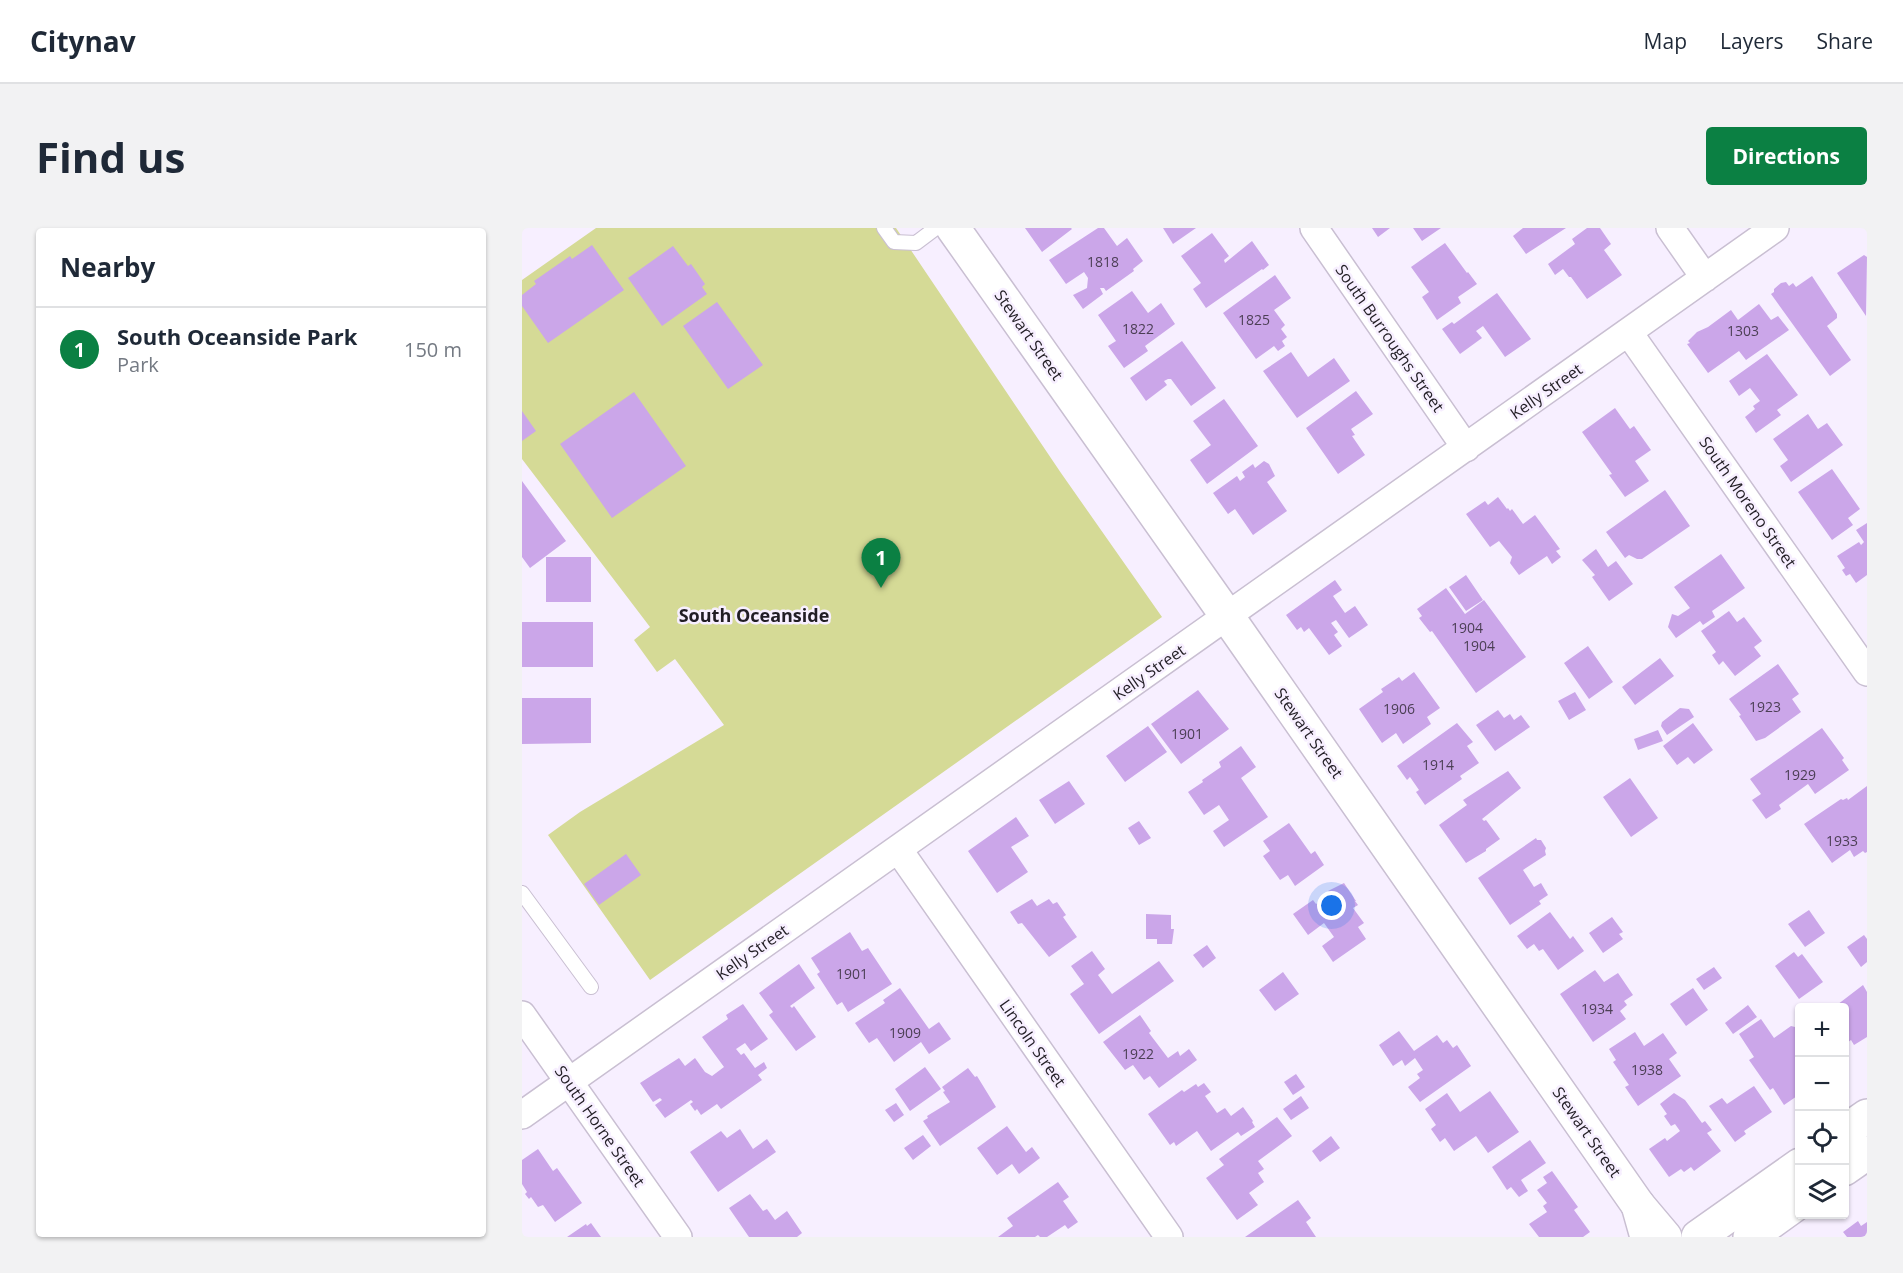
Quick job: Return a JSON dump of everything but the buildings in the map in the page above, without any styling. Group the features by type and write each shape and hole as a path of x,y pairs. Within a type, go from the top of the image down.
{"street":[{"name":"Stewart Street","path":"953,228 1638,1205 1665,1237"},
{"name":"South Burroughs Street","path":"1314,228 1466,448"},
{"path":"1670,228 1705,279"},
{"name":"Kelly Street","path":"522,1115 1776,228"},
{"name":"South Moreno Street","path":"1629,333 1867,672"},
{"name":"Lincoln Street","path":"898,849 1169,1237"},
{"name":"South Horne Street","path":"522,1015 678,1237"},
{"path":"1849,1129 1867,1116"},
{"path":"1849,1166 1867,1153"},
{"path":"1698,1237 1799,1165"},
{"path":"1638,1205 1647,1237"},
{"path":"1750,1237 1795,1206"}],"lane":[{"path":"884,228 894,242 916,243 936,228"},
{"path":"522,893 591,987"}],"green space":[{"path":"596,228 896,228 1061,473 1162,617 650,980 548,835 580,812 724,725 675,659 657,672 634,640 650,627 522,459 522,280"}],"place":[{"name":"South Oceanside Park","path":"881,588"}],"district":[{"name":"South Oceanside","path":"754,615"}]}
